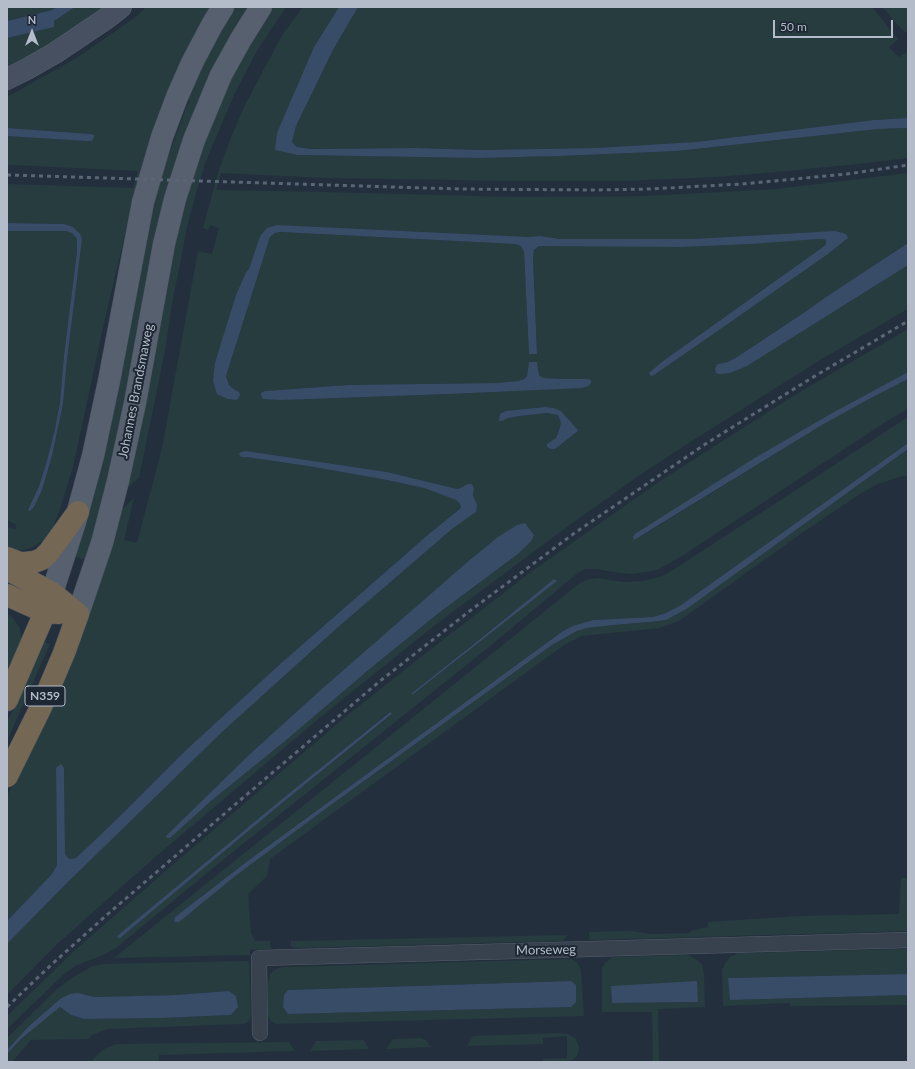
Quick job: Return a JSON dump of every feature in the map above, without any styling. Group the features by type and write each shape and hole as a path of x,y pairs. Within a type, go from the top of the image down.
{"highway":[{"path":"7,558 20,563 34,562 42,559 49,552 78,512"},
{"path":"7,569 48,603"},
{"path":"7,595 48,603 78,614"},
{"name":"N359","path":"7,700 48,603"},
{"name":"Johannes Brandsmaweg","path":"7,776 41,707 64,653 78,614"}],"main road":[{"path":"78,512 93,456 110,381 143,202 162,137 177,97 192,64 223,7"},
{"name":"Johannes Brandsmaweg","path":"78,614 102,543 118,481 135,403 164,244 175,199 194,140 221,75 261,7"},
{"name":"N359","path":"48,603 78,512"}],"street":[{"path":"7,79 60,49 121,7"},
{"name":"Morseweg","path":"260,1033 259,958 908,940"}],"green space":[{"path":"7,7 57,7 52,10 7,21"},
{"path":"75,7 106,7 75,30 7,69 7,38 53,27 54,21"},
{"path":"146,7 211,7 135,193 104,323 73,467 60,509 51,532 44,540 33,547 24,550 7,549 7,527 15,529 17,525 7,520 7,231 66,231 72,233 77,239 77,252 64,355 60,401 55,429 39,486 28,510 34,507 42,490 52,456 63,404 82,239 64,224 7,223 7,184 133,188 138,171 7,165 7,136 92,141 94,135 7,128 7,97 78,57 137,16"},
{"path":"234,7 250,7 220,59 88,561 74,556 156,189 190,101 188,100 206,59"},
{"path":"273,7 286,7 258,49 235,93 206,161 197,190 187,227 172,303 165,351 139,478 125,490 176,239 189,190 211,120 228,82"},
{"path":"303,7 339,7 314,47 275,150 297,155 480,158 677,151 878,129 908,128 908,158 716,177 624,181 324,178 221,173 216,190 517,197 645,196 776,189 908,173 908,243 737,357 728,362 718,364 747,366 908,265 908,309 820,360 637,477 435,625 322,716 153,859 56,945 7,995 7,944 65,885 221,733 336,629 452,529 476,512 473,495 474,488 468,484 458,489 387,472 246,451 241,457 308,466 424,488 456,500 460,504 461,508 430,533 279,665 185,751 76,858 70,859 65,854 64,768 56,768 57,865 52,874 7,921 7,796 56,695 120,511 134,498 124,540 137,543 162,448 198,251 212,254 219,228 210,225 208,230 203,228 218,173 244,107 283,34","holes":["277,225 529,237 540,236 560,239 692,239 819,232 848,237 828,254 654,375 649,373 663,361 823,247 826,244 826,240 539,246 534,250 533,258 537,353 529,354 524,252 521,246 515,244 280,232 275,233 270,237 226,376 229,385 235,390 213,381 236,295 246,272 249,269 259,239","529,362 537,362 539,375 543,378 587,379 533,390 449,394 282,400 261,393 265,391 348,385 497,383 518,381 527,376","506,411 561,411 578,431 555,449 552,449 561,423 558,415 547,413 508,418 502,421","518,554 440,612 372,667 285,741 211,801 170,838 167,838 167,836 251,753 465,564"]},
{"path":"358,7 872,7 898,39 889,47 899,57 908,51 908,118 874,120 696,142 595,148 479,150 416,148 311,149 297,147 292,142 296,126 333,50"},
{"path":"882,7 908,7 908,29 905,33"},
{"path":"908,329 908,372 834,412 637,539 822,425 908,379 908,409 890,419 682,556 657,570 633,574 596,569 586,569 579,572 489,647 223,860 116,948 75,966 62,976 7,1029 7,1016 74,951 344,718 528,574 660,481 793,396","holes":["554,579 556,581 412,695 412,693","389,712 392,715 281,804 120,938 118,938 117,936"]},
{"path":"908,417 908,443 681,605 666,613 653,617 593,620 563,631 249,860 175,917 174,920 179,921 234,877 324,810 552,645 577,631 587,628 649,622 688,608 908,449 908,476 902,476 878,484 860,494 799,535 679,621 660,628 582,636 564,645 270,859 267,876 248,894 251,933 255,941 270,941 271,949 250,950 250,955 114,958 581,582 598,578 623,582 644,581 662,576"},
{"path":"7,613 13,618 20,628 22,641 7,678"},
{"path":"42,641 50,644 7,741 7,722 30,674"},
{"path":"901,878 908,878 908,931 590,940 589,938 589,932 632,931 651,934 690,933 691,931 708,927 708,922 799,916 899,914"},
{"path":"568,935 563,941 294,948 291,946 291,941"},
{"path":"908,949 908,974 729,978 730,1000 908,995 908,1005 790,1006 790,1003 723,1006 722,970 730,957 738,953"},
{"path":"688,955 702,964 704,974 705,1007 658,1009 659,1062 653,1062 652,1012 602,1012 602,967 612,957","holes":["611,986 698,1002 612,1003"]},
{"path":"568,959 574,960 581,970 584,1016 276,1024 271,1021 268,1016 268,983 270,975 273,971 284,967","holes":["571,981 576,1002 570,1007 288,1014 283,1007 289,990"]},
{"path":"249,961 251,1015 247,1023 108,1029 94,1034 88,1039 31,1040 12,1062 7,1062 7,1054 21,1039 60,1007 71,1015 84,1019 231,1015 238,1007 236,996 229,991 176,995 94,997 78,993 60,999 28,1027 7,1050 7,1038 56,990 73,977 93,966 102,964"},
{"path":"568,1034 575,1038 579,1047 576,1057 566,1062 543,1062 543,1059 567,1058 567,1036 543,1038 543,1044 467,1046 473,1036"},
{"path":"420,1038 426,1040 431,1047 386,1049 393,1039"},
{"path":"364,1040 369,1049 310,1051 316,1041"},
{"path":"289,1042 295,1051 159,1055 159,1062 91,1062 104,1049 116,1044"}],"water":[{"path":"57,7 75,7 54,21 54,27 7,38 7,21 52,10"},
{"path":"339,7 358,7 333,50 296,126 292,142 297,147 311,149 416,148 479,150 595,148 696,142 874,120 908,118 908,128 878,129 677,151 560,156 480,158 297,155 275,150 277,133 314,47"},
{"path":"7,128 91,134 94,135 94,137 92,141 86,141 7,136"},
{"path":"7,223 64,224 73,227 80,234 82,239 63,404 52,456 42,490 34,507 29,511 28,510 39,486 46,464 60,402 64,355 77,252 77,239 72,233 66,231 7,231"},
{"path":"277,225 529,237 540,236 560,239 692,239 835,231 846,234 848,238 828,254 651,376 649,373 663,361 823,247 826,244 826,240 819,239 681,247 539,246 534,250 533,258 537,354 529,354 524,252 521,246 515,244 280,232 275,233 270,237 226,376 229,385 239,392 240,395 237,400 228,399 217,394 213,381 215,363 236,295 246,272 249,269 259,239 267,228"},
{"path":"908,243 908,265 747,366 730,373 716,373 715,368 718,364 728,362 737,357"},
{"path":"529,362 537,362 539,375 543,378 587,379 591,380 591,383 582,388 449,394 282,400 263,399 261,395 261,393 265,391 348,385 497,383 518,381 527,376"},
{"path":"908,372 908,379 822,425 634,540 633,537 635,534 753,459 834,412"},
{"path":"546,407 561,411 578,431 555,449 547,447 547,444 556,438 558,433 561,423 558,415 547,413 508,418 499,421 500,414 506,411"},
{"path":"908,443 908,449 688,608 666,620 587,628 577,631 552,645 324,810 234,877 179,922 174,922 175,917 249,860 563,631 573,626 593,620 653,617 666,613 681,605"},
{"path":"246,451 387,472 458,489 468,484 472,484 474,488 473,495 477,505 476,512 452,529 336,629 221,733 65,885 7,944 7,921 52,874 57,865 56,768 61,764 64,768 65,854 70,859 76,858 185,751 279,665 430,533 461,508 460,504 456,500 424,488 308,466 241,457 239,454"},
{"path":"525,523 534,535 532,540 518,554 440,612 372,667 285,741 211,801 170,838 167,838 166,836 251,753 324,687 498,537 517,525"},
{"path":"554,579 557,581 412,695 412,693"},
{"path":"390,712 392,714 120,938 118,938 117,936 282,799"},
{"path":"908,974 908,995 730,1000 728,978"},
{"path":"571,981 576,985 576,1002 571,1007 288,1014 283,1007 284,995 288,990"},
{"path":"697,981 698,1002 612,1003 611,986"},
{"path":"229,991 236,996 238,1007 231,1015 84,1019 71,1015 60,1007 21,1039 7,1054 7,1050 28,1027 60,999 70,994 78,993 94,997 176,995"}],"railway":[{"path":"7,175 459,189 596,190 650,189 742,184 847,174 908,165"},
{"path":"7,1007 109,913 238,802 380,681 471,610 576,532 707,443 810,379 908,321"}]}
